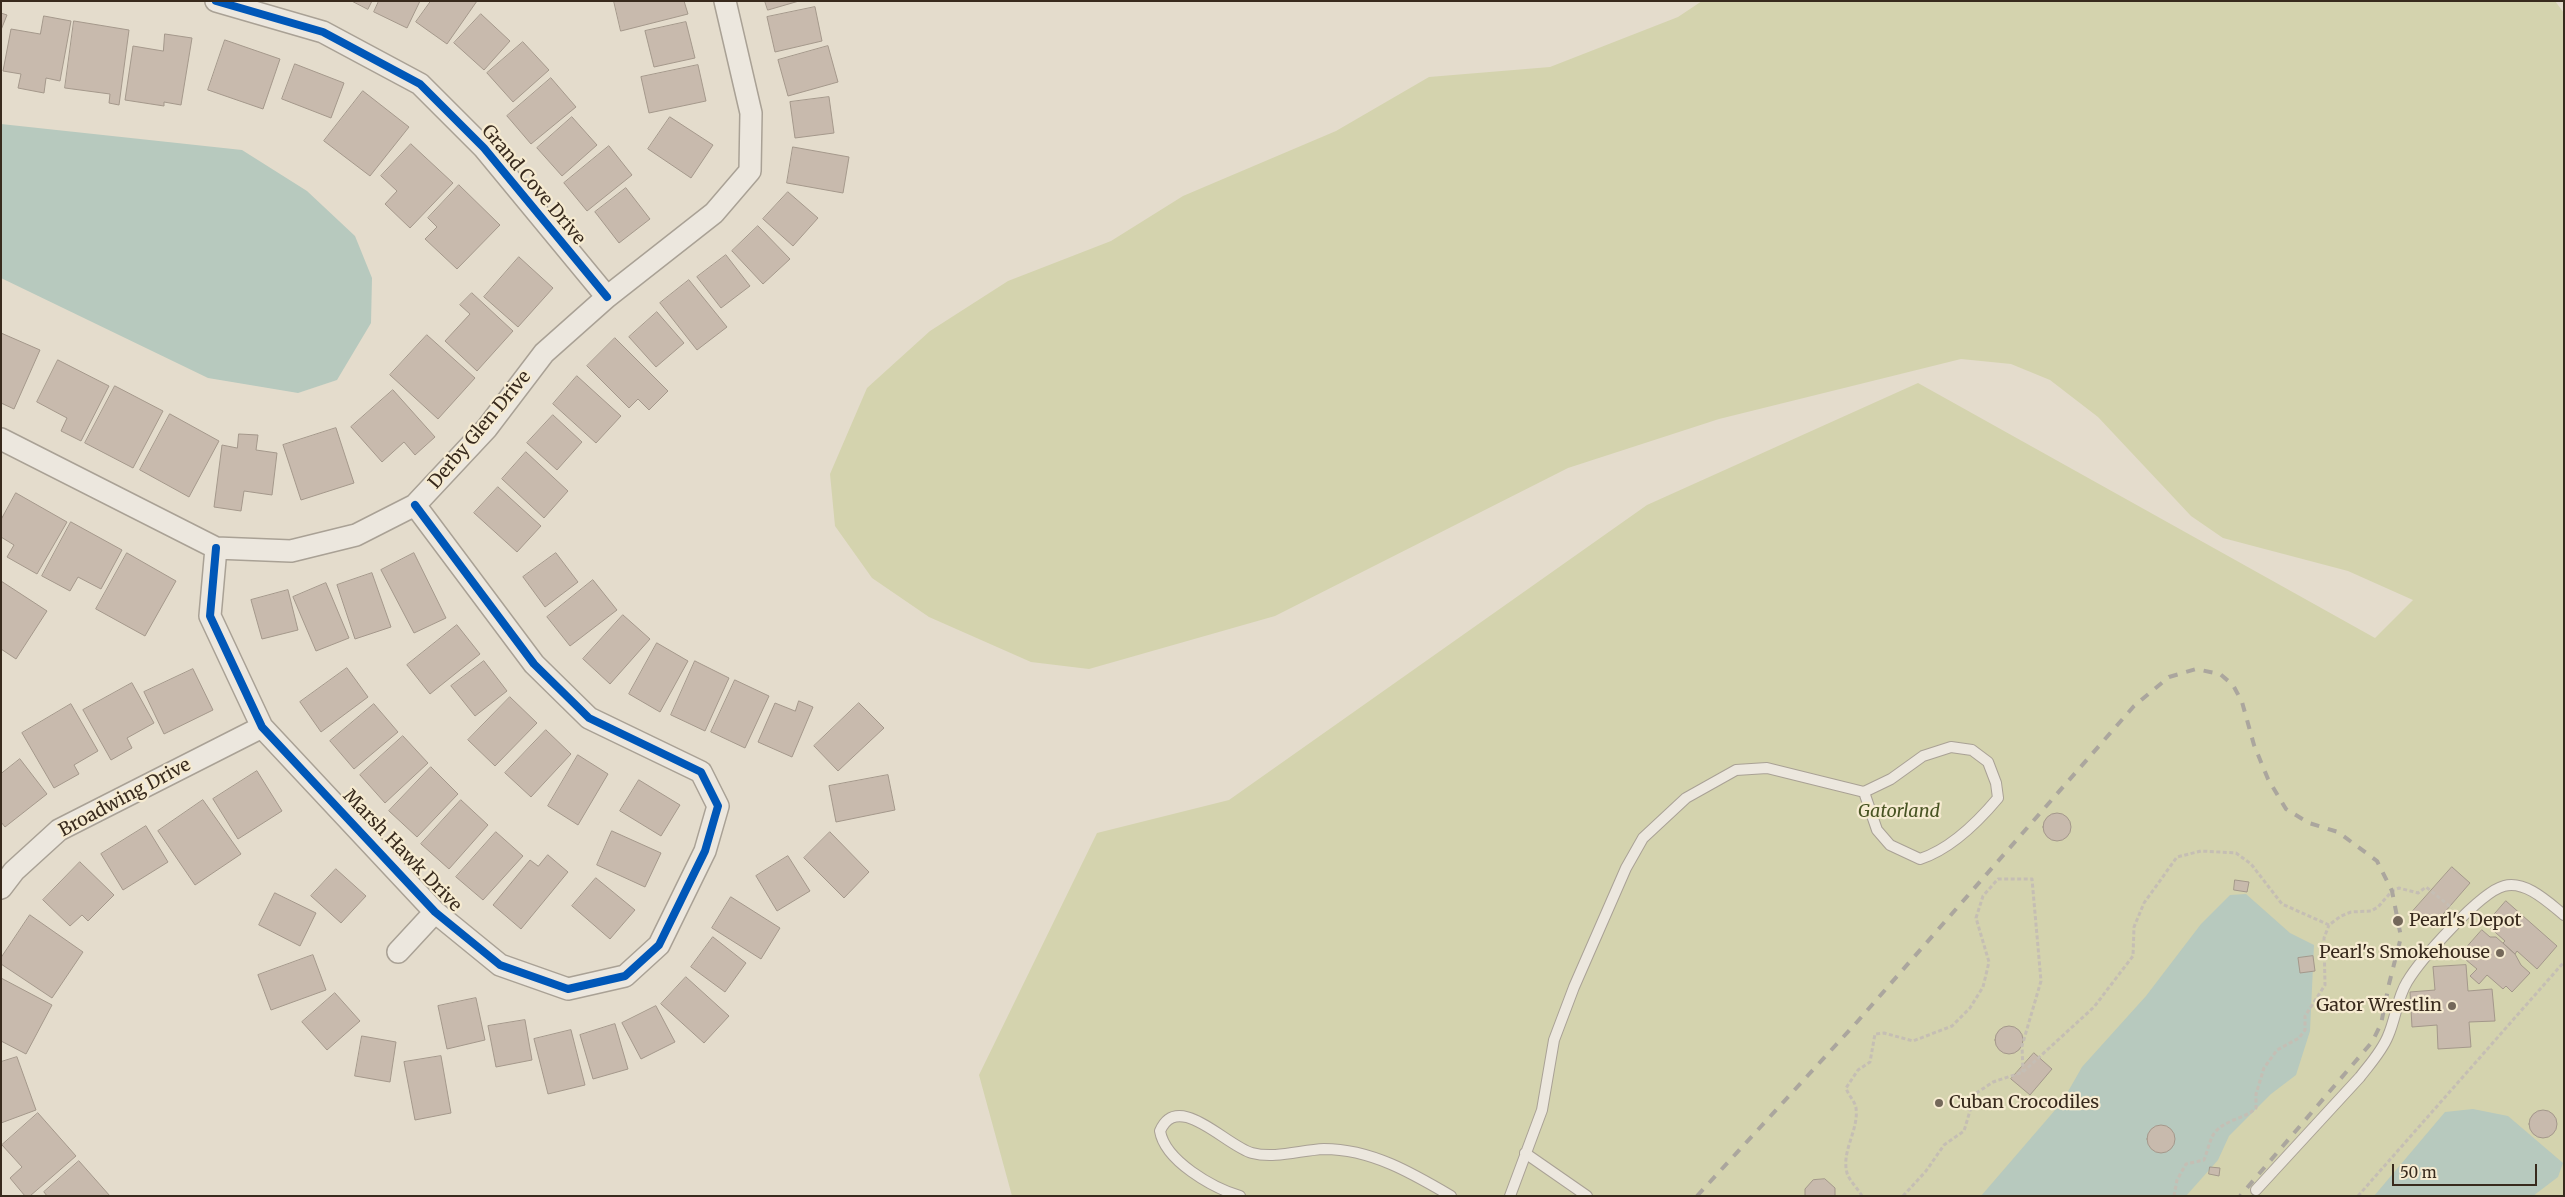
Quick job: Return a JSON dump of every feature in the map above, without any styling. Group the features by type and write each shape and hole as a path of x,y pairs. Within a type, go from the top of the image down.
{"street":[{"name":"Grand Cove Drive","path":"216,1 323,32 420,84 484,148 607,297"},
{"name":"Derby Glen Drive","path":"1,439 216,548 291,551 356,535 415,505 487,428 544,353 607,297 714,213 750,171 751,113 725,1"},
{"name":"Marsh Hawk Drive","path":"216,548 210,616 262,727 435,912 500,965 568,989 625,976 659,945 706,851 718,806 701,772 589,718 534,664 415,505"},
{"name":"Broadwing Drive","path":"1,888 14,871 59,830 262,727"},
{"path":"398,952 435,912"}],"lane":[{"path":"1510,1196 1542,1110 1554,1040 1626,868 1643,838 1686,798 1736,770 1767,768 1864,792 1891,779 1923,756 1951,747 1972,750 1988,762 1996,783 1998,798 1984,814 1938,853 1920,859 1890,846 1877,830 1864,792"},
{"path":"2256,1190 2360,1077 2375,1057 2388,1036 2407,981 2461,916 2487,895 2505,885 2522,888 2543,897 2564,915"},
{"path":"1240,1196 1214,1187 1186,1166 1169,1149 1162,1140 1160,1131 1168,1119 1182,1115 1195,1119 1239,1149 1254,1154 1339,1149 1367,1154 1404,1170 1451,1196"},
{"path":"1525,1153 1587,1196"}],"path":[{"path":"1903,1196 1926,1171 1944,1145 1964,1131 1975,1094 1993,1082 2023,1072 2094,1007 2133,956 2134,927 2144,903 2177,857 2201,851 2236,853 2251,864 2282,904 2330,925"},
{"path":"1862,1196 1847,1174 1847,1149 1856,1117 1856,1106 1848,1096 1846,1088 1858,1070 1870,1062 1875,1034 1884,1033 1913,1041 1952,1026 1970,1008 1983,987 1989,962 1976,918 1983,896 1998,880 2032,879 2041,981 2022,1046 2023,1072"},
{"path":"2174,1196 2177,1180 2186,1164 2204,1160 2212,1136 2220,1127 2248,1116 2256,1108 2256,1094 2264,1068 2277,1050 2300,1038 2305,1030 2305,1016 2325,985 2324,938 2330,925 2341,916 2351,912 2371,911 2378,907 2392,891 2399,888 2418,893 2426,887 2461,916"},
{"path":"2358,1196 2564,962"}],"green space":[{"name":"Gatorland","path":"1702,1 2555,1 2564,13 2564,1196 1012,1196 979,1075 1097,833 1229,800 1647,505 1918,383 2375,638 2413,600 2348,571 2223,538 2191,516 2098,417 2050,380 2011,364 1961,359 1719,419 1568,468 1275,616 1089,669 1031,662 929,617 872,578 835,526 830,474 867,388 930,331 1008,281 1111,241 1183,196 1336,131 1429,77 1550,67 1678,17"}],"shaded area":[{"path":"1,124 242,150 307,191 355,236 372,278 371,323 337,380 298,393 208,378 1,278"},
{"path":"2246,894 2290,933 2314,945 2310,1031 2296,1075 2271,1094 2229,1136 2218,1160 2186,1196 1981,1196 2062,1102 2082,1067 2146,996 2201,924 2230,895"},
{"path":"2473,1109 2508,1116 2563,1163 2558,1177 2533,1196 2374,1196 2445,1112"}],"building":[{"path":"352,1 372,1 368,9"},
{"path":"379,1 420,1 407,28 374,12"},
{"path":"431,1 477,1 447,44 416,22"},
{"path":"614,1 684,1 688,14 621,31"},
{"path":"765,1 799,1 768,10"},
{"path":"815,7 822,41 775,52 767,17"},
{"path":"1,13 7,15 1,30"},
{"path":"481,14 510,41 484,70 454,43"},
{"path":"44,16 71,21 60,81 46,78 44,93 18,88 21,74 3,71 11,29 40,34"},
{"path":"74,21 129,30 119,105 109,103 110,94 65,88"},
{"path":"686,22 695,58 654,67 645,31"},
{"path":"165,34 192,38 181,105 164,102 164,106 125,100 133,46 163,51"},
{"path":"225,40 280,59 263,109 208,90"},
{"path":"523,42 549,70 513,102 487,73"},
{"path":"828,46 838,82 788,96 778,60"},
{"path":"295,64 344,83 331,118 282,99"},
{"path":"698,65 706,101 649,113 641,77"},
{"path":"551,78 576,107 531,144 507,116"},
{"path":"363,91 409,127 370,176 324,141"},
{"path":"829,97 834,133 795,138 790,102"},
{"path":"572,117 597,145 562,176 537,148"},
{"path":"670,117 713,145 691,178 648,149"},
{"path":"411,144 453,183 410,228 385,204 397,191 381,176"},
{"path":"609,146 632,175 587,211 564,183"},
{"path":"793,147 849,157 843,193 787,183"},
{"path":"459,185 500,225 457,269 425,239 437,227 428,218"},
{"path":"626,188 650,219 619,243 595,212"},
{"path":"788,192 818,218 793,246 763,219"},
{"path":"758,226 790,259 763,284 732,251"},
{"path":"726,255 750,286 721,308 697,277"},
{"path":"519,257 553,288 518,327 484,297"},
{"path":"689,280 727,327 697,350 660,303"},
{"path":"472,293 513,331 477,371 445,341 470,314 460,305"},
{"path":"657,312 684,343 656,367 629,337"},
{"path":"1,333 40,350 14,409 1,403"},
{"path":"427,335 475,378 438,419 390,375"},
{"path":"615,338 668,391 649,410 638,399 629,408 587,366"},
{"path":"58,360 109,386 81,441 61,431 67,418 37,402"},
{"path":"577,376 621,416 596,443 553,404"},
{"path":"115,386 163,411 133,468 85,443"},
{"path":"393,390 435,437 415,455 404,442 382,462 351,427"},
{"path":"170,414 219,441 189,497 140,470"},
{"path":"553,415 582,442 557,470 527,443"},
{"path":"336,428 354,483 301,500 283,445"},
{"path":"239,434 258,435 256,450 277,453 272,495 244,491 241,511 214,507 222,445 237,448"},
{"path":"526,452 568,491 544,518 502,479"},
{"path":"498,487 541,526 517,552 474,513"},
{"path":"16,493 67,522 37,574 7,557 14,545 1,537 1,520"},
{"path":"71,522 122,550 101,589 78,577 70,591 42,576"},
{"path":"127,553 176,581 145,636 96,609"},
{"path":"414,553 446,618 414,633 381,570"},
{"path":"556,553 578,582 545,607 523,577"},
{"path":"372,573 391,627 355,639 337,585"},
{"path":"593,580 617,610 570,646 547,617"},
{"path":"1,581 47,611 16,659 1,649"},
{"path":"326,583 349,638 316,651 293,597"},
{"path":"288,590 298,630 262,639 251,600"},
{"path":"623,615 650,639 610,684 583,659"},
{"path":"457,625 480,654 430,694 407,665"},
{"path":"657,643 688,661 660,712 629,694"},
{"path":"484,661 507,691 475,716 451,686"},
{"path":"695,661 729,678 705,731 671,715"},
{"path":"347,668 368,697 321,732 300,702"},
{"path":"193,669 213,710 164,734 144,692"},
{"path":"735,680 769,696 745,748 711,732"},
{"path":"132,683 154,723 127,738 132,748 111,760 83,710"},
{"path":"510,697 537,723 495,766 468,740"},
{"path":"799,701 813,707 792,757 758,742 775,703 795,711"},
{"path":"859,703 884,728 838,771 814,746"},
{"path":"71,704 98,751 74,765 79,774 54,788 22,733"},
{"path":"374,704 398,732 354,769 330,741"},
{"path":"546,730 571,754 531,797 505,773"},
{"path":"403,736 428,763 385,803 360,775"},
{"path":"578,755 608,774 578,825 548,806"},
{"path":"20,759 47,794 5,827 1,822 1,774"},
{"path":"431,767 458,794 417,837 389,811"},
{"path":"257,771 282,811 238,839 213,799"},
{"path":"888,775 895,810 836,822 829,786"},
{"path":"639,780 680,805 661,836 620,811"},
{"path":"203,800 241,854 195,885 158,831"},
{"path":"461,800 488,825 449,869 421,844"},
{"path":"2057,813 2067,817 2071,827 2067,837 2057,841 2047,837 2043,827 2047,817"},
{"path":"146,826 168,862 123,890 101,854"},
{"path":"612,831 661,853 645,887 597,865"},
{"path":"496,832 523,856 483,900 456,877"},
{"path":"830,832 869,872 844,898 804,858"},
{"path":"548,855 568,872 521,929 493,905 530,860 538,866"},
{"path":"788,856 810,891 777,911 756,876"},
{"path":"80,862 114,895 88,921 82,915 70,926 43,900"},
{"path":"2452,867 2470,883 2431,928 2413,911"},
{"path":"336,869 366,896 341,923 311,896"},
{"path":"596,878 635,910 610,939 572,906"},
{"path":"2235,880 2249,882 2247,892 2234,890"},
{"path":"275,893 316,913 300,946 259,925"},
{"path":"731,897 780,928 761,959 712,928"},
{"path":"2506,901 2557,946 2537,969 2517,951 2515,954 2503,943 2505,941 2486,924"},
{"path":"30,915 83,952 52,998 1,964 1,958"},
{"path":"2482,930 2490,937 2496,937 2515,954 2521,965 2530,973 2512,992 2506,986 2503,989 2487,975 2479,984 2470,976 2477,969 2460,955"},
{"path":"713,937 746,963 725,992 691,967"},
{"path":"313,955 326,990 271,1010 258,975"},
{"path":"2313,956 2315,971 2300,973 2298,958"},
{"name":"Gator Wrestlin","path":"2466,965 2468,991 2492,989 2495,1021 2469,1022 2471,1047 2438,1049 2437,1025 2412,1027 2410,992 2435,990 2433,967"},
{"path":"686,977 729,1016 704,1043 661,1004"},
{"path":"1,978 52,1005 26,1054 1,1041"},
{"path":"335,993 360,1021 327,1050 302,1022"},
{"path":"476,998 485,1040 447,1049 438,1006"},
{"path":"656,1006 675,1042 641,1059 622,1023"},
{"path":"525,1020 532,1060 496,1067 488,1026"},
{"path":"615,1024 628,1069 593,1079 580,1035"},
{"path":"2009,1026 2019,1030 2023,1040 2019,1050 2009,1054 1999,1050 1995,1040 1999,1030"},
{"path":"571,1030 585,1085 548,1094 534,1039"},
{"path":"362,1036 396,1042 390,1082 355,1076"},
{"path":"2034,1053 2052,1069 2030,1095 2011,1079"},
{"path":"441,1056 451,1113 415,1120 404,1062"},
{"path":"17,1057 36,1110 1,1123 1,1062"},
{"path":"2543,1110 2553,1114 2557,1124 2553,1134 2543,1138 2533,1134 2529,1124 2533,1114"},
{"path":"38,1113 76,1156 30,1196 25,1196 10,1178 22,1167 2,1145"},
{"path":"2161,1125 2171,1129 2175,1139 2171,1149 2161,1153 2151,1149 2147,1139 2151,1129"},
{"path":"79,1161 110,1196 47,1196 44,1192"},
{"path":"2210,1167 2220,1168 2219,1176 2209,1174"},
{"path":"1825,1179 1835,1188 1835,1196 1805,1196 1805,1189 1813,1180"}],"railway":[{"path":"1697,1196 1857,1022 2134,706 2169,677 2196,669 2220,674 2233,685 2242,702 2254,745 2268,779 2286,809 2309,823 2338,832 2377,861 2392,891 2401,937 2381,1024 2372,1042 2240,1196"}],"cycle path":[{"path":"216,1 323,32 420,84 484,148 607,297"},
{"path":"216,548 210,616 262,727 435,912 500,965 568,989 625,976 659,945 705,851 718,806 701,772 589,718 534,664 415,505"}],"place":[{"name":"Pearl's Depot","path":"2398,921"},
{"name":"Pearl's Smokehouse","path":"2500,953"},
{"name":"Gator Wrestlin","path":"2452,1006"},
{"name":"Cuban Crocodiles","path":"1939,1103"}]}
